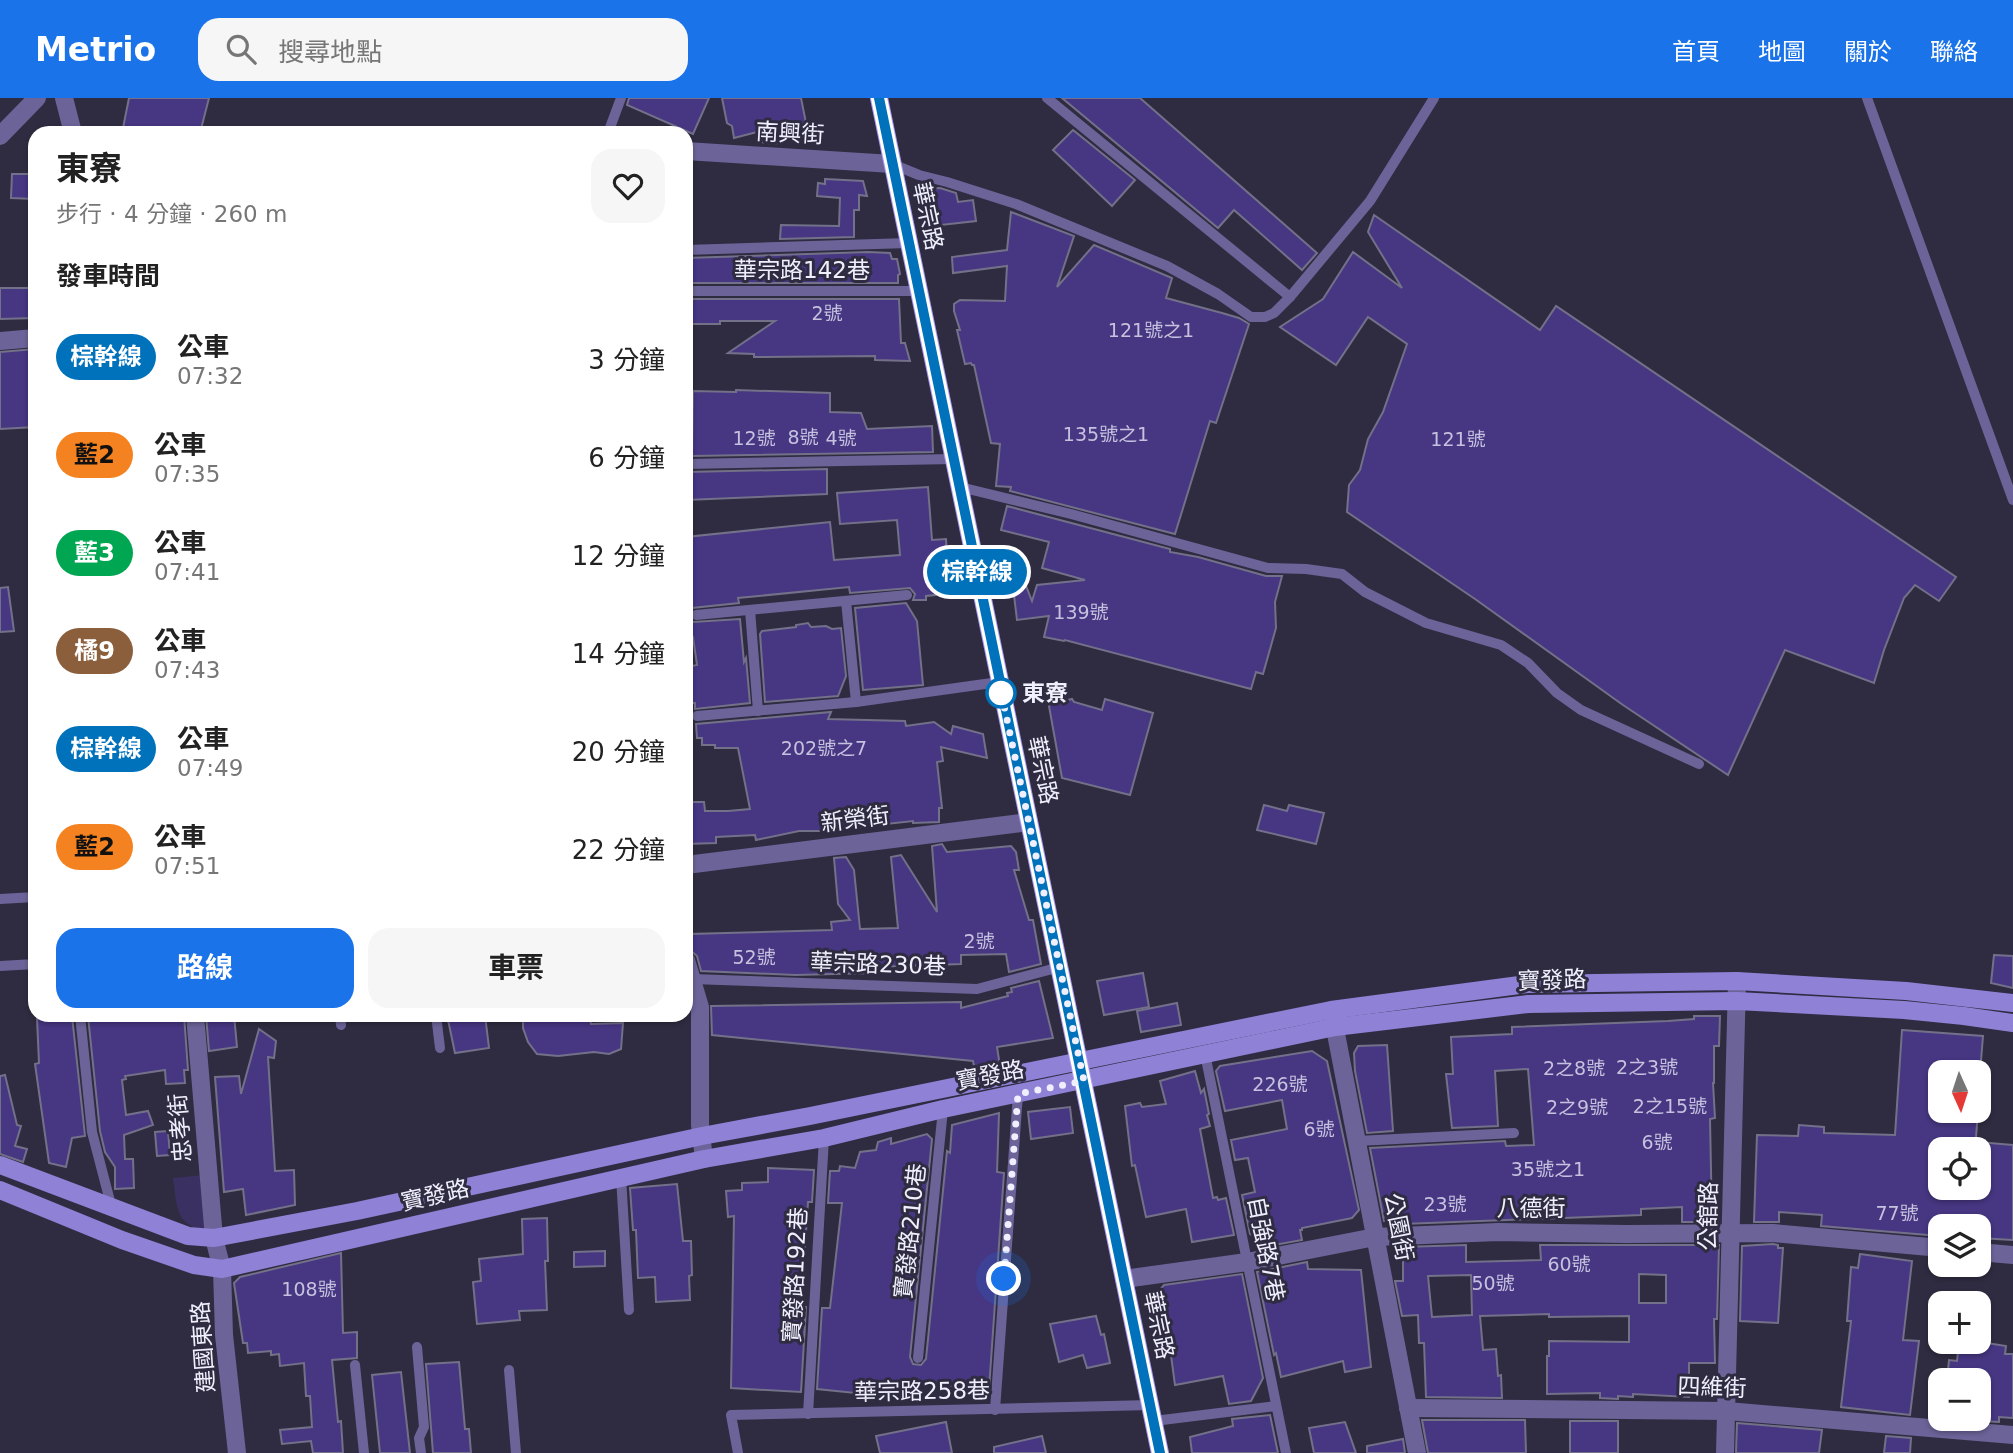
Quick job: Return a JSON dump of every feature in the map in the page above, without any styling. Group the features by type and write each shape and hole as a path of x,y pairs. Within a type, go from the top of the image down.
{"main road":[{"name":"華宗路","path":"879,98 1160,1453"},
{"name":"寶發路","path":"0,1165 188,1236 214,1238 1079,1061 1527,984 1737,981 1920,992 2013,1003"},
{"name":"寶發路","path":"0,1190 134,1244 194,1265 222,1269 621,1177 824,1138 943,1109 1205,1054 1333,1019 1528,1003 1737,1002 1904,1010 2013,1023"}],"street":[{"path":"0,122 19,98"},
{"path":"0,136 37,98"},
{"path":"64,98 71,126"},
{"name":"南興街","path":"693,151 892,164"},
{"path":"0,341 28,339"},
{"name":"新榮街","path":"693,864 1029,822"},
{"name":"公舘路","path":"1726,1453 1737,981"},
{"path":"693,982 700,1007 704,1159"},
{"name":"公園街","path":"1333,1019 1417,1453"},
{"name":"忠孝街","path":"196,1022 214,1238"},
{"name":"八德街","path":"1124,1279 1247,1262 1375,1237 1498,1232 1773,1233 1928,1247"},
{"name":"建國東路","path":"214,1238 222,1269 225,1335 237,1453"},
{"path":"1991,1253 2013,1255"},
{"name":"四維街","path":"1408,1408 1727,1410 2013,1436"}],"lane":[{"path":"611,126 621,98"},
{"path":"1047,98 1290,297"},
{"path":"892,164 919,175 947,181 1016,204 1167,266 1251,317 1265,317 1274,313 1290,297 1370,201 1434,98"},
{"path":"1867,98 2013,500"},
{"path":"693,250 908,243"},
{"name":"華宗路142巷","path":"693,290 918,291"},
{"path":"693,464 954,459"},
{"path":"960,487 1071,514 1268,568 1342,574 1365,592 1426,623 1501,645 1528,663 1557,693 1581,710 1699,764"},
{"path":"696,615 907,595"},
{"path":"846,601 856,702"},
{"path":"750,610 758,711"},
{"path":"697,716 856,702 999,682"},
{"path":"0,899 28,897"},
{"path":"0,966 28,964"},
{"name":"華宗路230巷","path":"693,979 977,989 1060,967"},
{"path":"81,1022 92,1132 111,1205"},
{"path":"437,1022 440,1048"},
{"name":"自強路7巷","path":"1205,1054 1286,1453"},
{"path":"995,1410 1018,1094"},
{"name":"寶發路210巷","path":"918,1358 943,1109"},
{"path":"1357,1141 1514,1133"},
{"name":"寶發路192巷","path":"808,1414 824,1138"},
{"path":"621,1177 629,1310"},
{"path":"417,1347 425,1427 419,1438 421,1453"},
{"path":"355,1365 364,1453"},
{"path":"509,1370 516,1453"},
{"name":"華宗路258巷","path":"738,1453 731,1415 995,1410 1153,1413 1276,1406"}],"shaded area":[{"path":"203,1175 206,1228 203,1231 182,1218 173,1178"}],"building":[{"path":"129,98 209,98 202,126 123,126"},
{"path":"629,98 709,98 693,134 693,126 675,126 627,105"},
{"path":"722,98 801,98 806,123 782,127 785,141 774,144 760,142 757,132 734,138 732,126 727,123"},
{"path":"1062,98 1140,98 1317,253 1302,270 1234,210 1218,228"},
{"path":"1073,130 1135,180 1112,206 1053,150"},
{"path":"12,174 28,174 28,199 11,198"},
{"path":"825,179 863,181 867,196 859,195 859,210 854,210 854,237 780,239 781,225 839,226 840,198 817,196 818,183 825,184"},
{"path":"940,188 956,193 958,202 973,200 976,221 932,226 928,189"},
{"path":"1011,212 1074,236 1057,287 1094,245 1172,278 1166,298 1239,318 1249,324 1216,423 1210,421 1175,534 1010,491 1011,487 996,486 1000,444 991,443 974,365 965,364 954,304 960,300 1005,301 1007,266 953,273 952,257 1007,250"},
{"path":"1374,215 1540,330 1556,306 1956,577 1939,601 1915,585 1904,598 1874,683 1785,650 1728,775 1347,512 1349,485 1360,470 1368,439 1383,412 1407,344 1368,317 1336,365 1280,327 1323,299 1353,252 1402,288 1368,232"},
{"path":"890,253 892,259 897,259 900,274 898,283 693,283 693,258"},
{"path":"0,288 28,288 28,318 0,319"},
{"path":"693,299 899,299 901,343 905,343 910,361 875,360 875,356 754,357 754,354 728,353 775,321 720,321 720,324 693,324"},
{"path":"28,350 28,427 0,429 0,352"},
{"path":"693,391 830,393 830,412 861,413 867,429 932,426 933,452 693,456"},
{"path":"827,469 827,494 693,500 693,472"},
{"path":"928,487 932,540 946,539 947,558 953,570 955,593 926,596 926,600 913,600 915,594 910,588 850,593 849,587 738,598 739,603 693,608 693,536 830,522 834,560 900,555 897,520 840,524 837,493"},
{"path":"1007,506 1170,549 1170,552 1266,576 1282,576 1275,602 1276,628 1263,674 1256,672 1251,689 1065,640 1044,637 1049,616 1017,620 1013,587 1026,586 1032,601 1037,585 1085,580 1042,568 1049,542 1001,530"},
{"path":"8,587 14,631 0,632 0,588"},
{"path":"906,603 917,621 923,685 863,690 855,608"},
{"path":"740,619 750,703 695,709 693,666 697,665 693,622"},
{"path":"808,623 811,627 841,628 846,676 838,696 765,702 760,634 762,631"},
{"path":"1047,695 1072,699 1074,702 1102,710 1105,699 1153,713 1130,795 1062,778"},
{"path":"831,712 828,719 905,721 906,726 934,722 951,734 953,726 983,734 987,758 941,747 943,761 937,762 942,808 939,808 939,822 913,821 799,831 756,840 755,835 716,837 716,843 693,844 693,802 704,802 705,811 750,809 738,748 702,745 702,738 697,738 696,724"},
{"path":"1264,805 1287,811 1289,805 1324,813 1316,844 1257,830"},
{"path":"942,844 947,852 1011,846 1016,852 1019,870 1014,870 1029,920 1033,920 1041,964 1009,972 1006,954 961,955 961,964 874,967 874,973 795,975 701,971 697,956 693,952 693,934 832,930 831,922 850,920 838,904 834,858 846,857 854,870 860,929 898,928 891,857 901,855 937,912 932,846"},
{"path":"1994,955 2013,956 2013,988 1991,983"},
{"path":"1143,973 1149,1007 1104,1015 1097,981"},
{"path":"1039,981 1053,1038 997,1047 1000,1066 975,1071 973,1061 712,1035 711,1006 961,1002 961,1008 1008,996 1007,993 1012,992 1011,988"},
{"path":"1177,1003 1181,1025 1141,1032 1137,1011"},
{"path":"1694,1016 1720,1016 1719,1046 1714,1046 1715,1118 1710,1119 1712,1222 1682,1222 1682,1207 1641,1209 1641,1215 1403,1224 1403,1221 1384,1221 1370,1148 1505,1141 1506,1146 1534,1145 1528,1069 1495,1071 1498,1126 1452,1128 1446,1074 1453,1074 1451,1037 1512,1034 1512,1027 1668,1021 1694,1019"},
{"path":"37,1022 73,1022 85,1136 72,1138 66,1167 49,1163 35,1064 39,1063"},
{"path":"89,1022 185,1022 188,1070 184,1070 185,1083 166,1084 165,1070 125,1076 126,1079 122,1080 126,1115 148,1111 153,1125 124,1135 125,1159 133,1159 134,1188 115,1189 115,1167 105,1152 100,1131"},
{"path":"207,1022 235,1022 237,1047 209,1051"},
{"path":"448,1022 486,1022 489,1048 455,1053"},
{"path":"523,1022 623,1023 621,1049 609,1054 537,1054 528,1042"},
{"path":"259,1029 276,1041 274,1058 268,1057 275,1171 294,1170 295,1205 246,1215 243,1189 224,1192 215,1077 239,1076 241,1094"},
{"path":"1902,1030 1983,1036 1981,1060 1928,1060 1928,1124 1977,1124 1976,1137 1928,1137 1928,1200 1991,1200 1991,1143 2013,1145 2013,1240 1991,1239 1991,1214 1928,1214 1928,1235 1821,1226 1822,1215 1779,1212 1779,1222 1754,1222 1757,1135 1798,1136 1799,1125 1824,1127 1824,1133 1895,1135"},
{"path":"1387,1045 1393,1131 1367,1133 1354,1053 1358,1046"},
{"path":"1312,1051 1327,1061 1359,1210 1352,1218 1302,1228 1302,1240 1268,1246 1250,1234 1242,1195 1255,1192 1248,1158 1235,1160 1231,1140 1287,1129 1282,1100 1225,1111 1216,1071 1220,1066"},
{"path":"1195,1071 1201,1093 1204,1089 1209,1114 1210,1126 1200,1129 1213,1198 1226,1198 1234,1235 1192,1242 1186,1209 1146,1217 1135,1165 1132,1166 1125,1106 1140,1103 1142,1107 1166,1104 1160,1081"},
{"path":"5,1075 17,1125 21,1126 15,1146 27,1149 23,1162 0,1154 0,1076"},
{"path":"1070,1107 1073,1133 1031,1139 1028,1112"},
{"path":"999,1113 997,1172 1004,1173 989,1389 905,1382 904,1392 856,1387 855,1393 817,1389 822,1308 830,1308 842,1203 828,1203 830,1171 839,1171 840,1166 855,1168 860,1152 876,1150 878,1142 891,1138 891,1144 927,1134 932,1139 910,1357 913,1364 921,1365 926,1359 952,1125"},
{"path":"168,1131 170,1155 157,1156 155,1132"},
{"path":"768,1168 814,1170 812,1202 808,1202 801,1307 806,1307 801,1392 731,1388 734,1216 728,1217 726,1191 742,1190 742,1183 768,1182"},
{"path":"677,1184 683,1241 691,1241 690,1300 656,1302 655,1277 638,1278 636,1230 633,1230 630,1188"},
{"path":"547,1218 547,1310 519,1311 520,1320 477,1324 473,1282 481,1281 479,1259 523,1254 522,1219"},
{"path":"1773,1244 1783,1248 1778,1323 1740,1321 1742,1246"},
{"path":"1466,1245 1466,1262 1541,1260 1540,1245 1719,1245 1717,1319 1714,1319 1715,1363 1689,1363 1689,1397 1633,1394 1633,1397 1618,1396 1618,1399 1600,1398 1600,1393 1547,1394 1549,1341 1629,1342 1629,1316 1480,1316 1483,1350 1496,1349 1502,1398 1426,1397 1424,1343 1419,1343 1418,1315 1402,1316 1395,1281 1403,1281 1403,1247","holes":["1639,1274 1666,1275 1666,1303 1639,1303","1471,1275 1472,1315 1432,1317 1428,1276"]},
{"path":"605,1251 605,1266 574,1267 574,1252"},
{"path":"341,1253 343,1333 357,1332 357,1358 332,1360 343,1453 313,1453 311,1441 282,1444 280,1430 312,1427 310,1396 306,1396 304,1363 280,1366 279,1354 271,1355 271,1351 248,1353 247,1343 243,1343 234,1283 240,1277"},
{"path":"1860,1254 1912,1261 1903,1340 1919,1341 1910,1415 1841,1407 1851,1321 1847,1321 1851,1267 1858,1268"},
{"path":"1307,1262 1308,1269 1361,1270 1371,1367 1345,1372 1343,1361 1281,1377 1257,1272"},
{"path":"1242,1274 1263,1378 1251,1401 1229,1404 1223,1376 1175,1385 1168,1333 1158,1292 1164,1285"},
{"path":"1096,1316 1101,1335 1104,1334 1110,1363 1087,1368 1083,1355 1059,1362 1050,1324"},
{"path":"1991,1344 2006,1346 2005,1354 2013,1354 2013,1418 1999,1417 1999,1422 1991,1422 1991,1368 1948,1368 1949,1360 1957,1361 1958,1354 1991,1354"},
{"path":"459,1362 465,1429 469,1429 471,1453 433,1453 426,1364"},
{"path":"401,1372 410,1453 380,1453 372,1375"},
{"path":"1270,1415 1278,1453 1192,1453 1190,1437 1233,1426 1232,1419"},
{"path":"1422,1420 1525,1420 1526,1453 1428,1453"},
{"path":"1570,1421 1618,1421 1618,1453 1570,1453"},
{"path":"946,1422 952,1453 880,1453 876,1436"},
{"path":"1345,1422 1356,1453 1314,1453 1309,1428"},
{"path":"1737,1423 1822,1430 1819,1453 1736,1453"},
{"path":"1042,1436 1046,1453 994,1453 994,1447"},
{"path":"1886,1436 1911,1438 1910,1453 1884,1453"},
{"path":"1403,1439 1405,1453 1367,1453 1367,1446"}],"bus line":[{"name":"棕幹線","path":"879,98 1160,1453"}],"place":[{"name":"東寮","path":"1001,693"}],"route":[{"path":"1001,693 999,682 1084,1081 1018,1094 1004,1279"}]}
